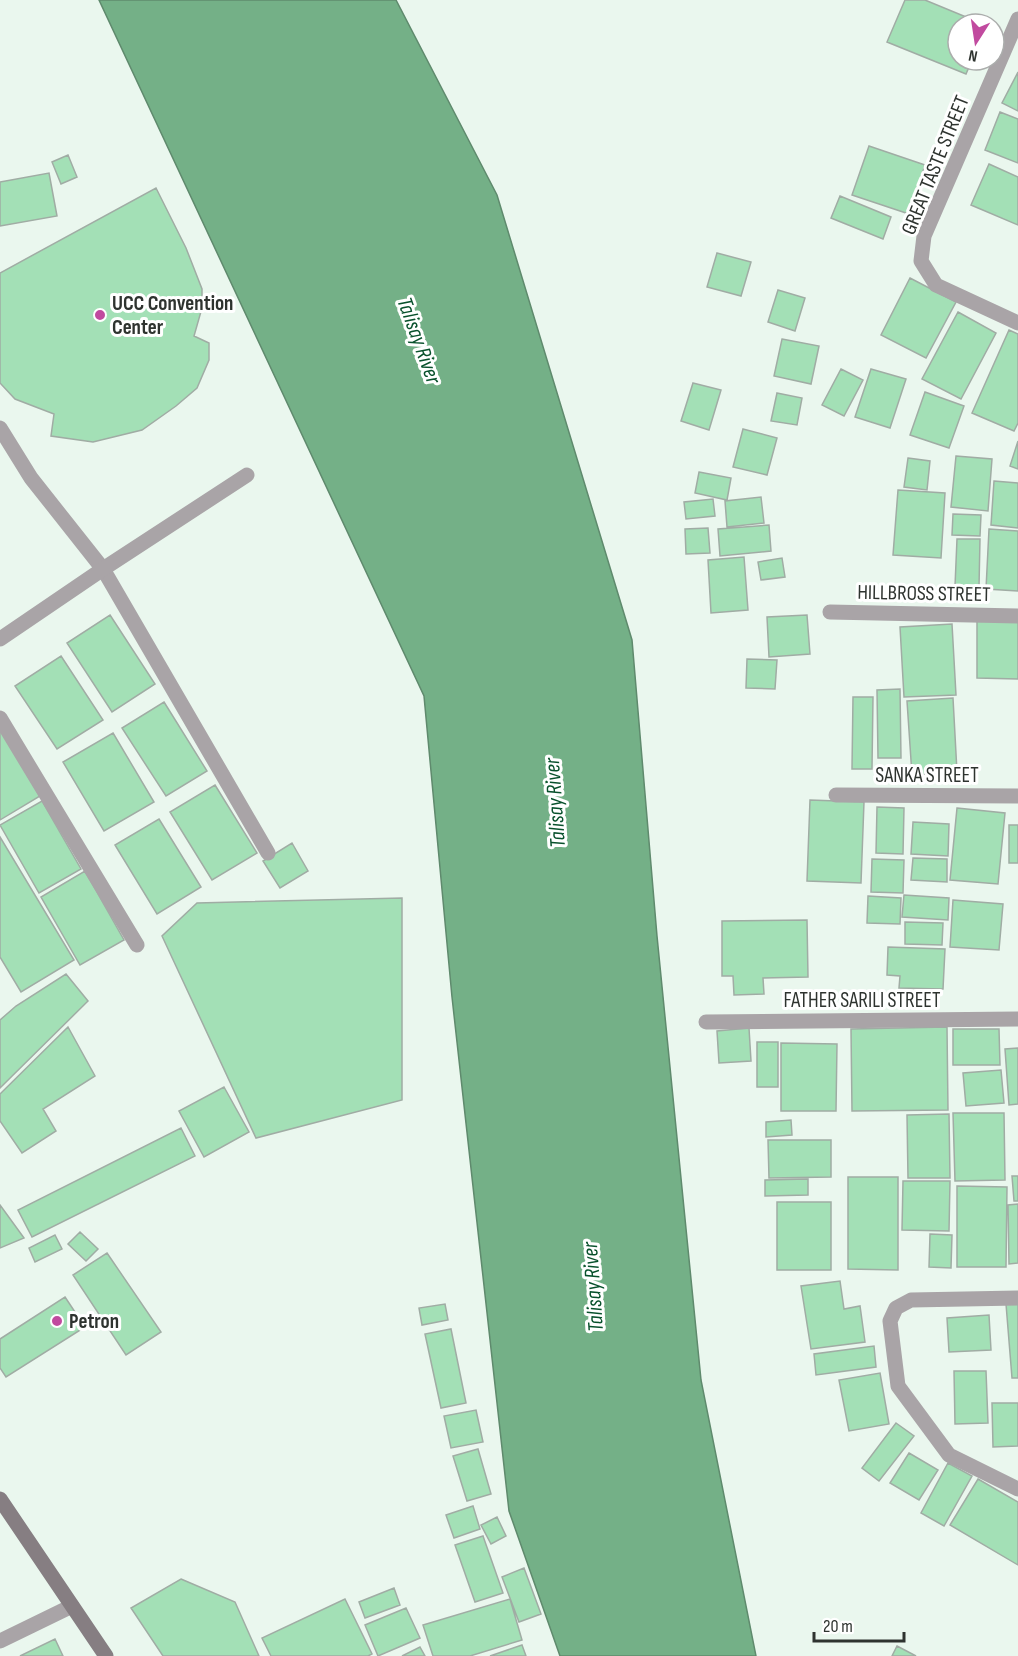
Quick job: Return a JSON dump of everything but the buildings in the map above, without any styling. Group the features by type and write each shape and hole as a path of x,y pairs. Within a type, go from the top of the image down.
{"main road":[{"path":"0,1499 106,1656"}],"street":[{"name":"GREAT TASTE STREET","path":"1018,19 924,236 921,261 936,285 1018,323"},
{"path":"0,428 31,478 102,569 268,853"},
{"path":"0,639 102,569 247,476"},
{"name":"HILLBROSS STREET","path":"830,612 1018,616"},
{"path":"0,718 137,945"},
{"name":"SANKA STREET","path":"836,795 1018,796"},
{"name":"FATHER SARILI STREET","path":"706,1022 1018,1019"},
{"path":"1018,1298 911,1300 896,1308 890,1321 898,1386 949,1455 1018,1489"},
{"path":"0,1641 72,1606"}],"water":[{"name":"Talisay River","path":"99,0 396,0 497,195 632,640 657,936 701,1380 756,1656 560,1656 509,1511 452,997 424,696"}],"place":[{"name":"UCC Convention Center","path":"100,315"},
{"name":"Petron","path":"57,1321"}]}
